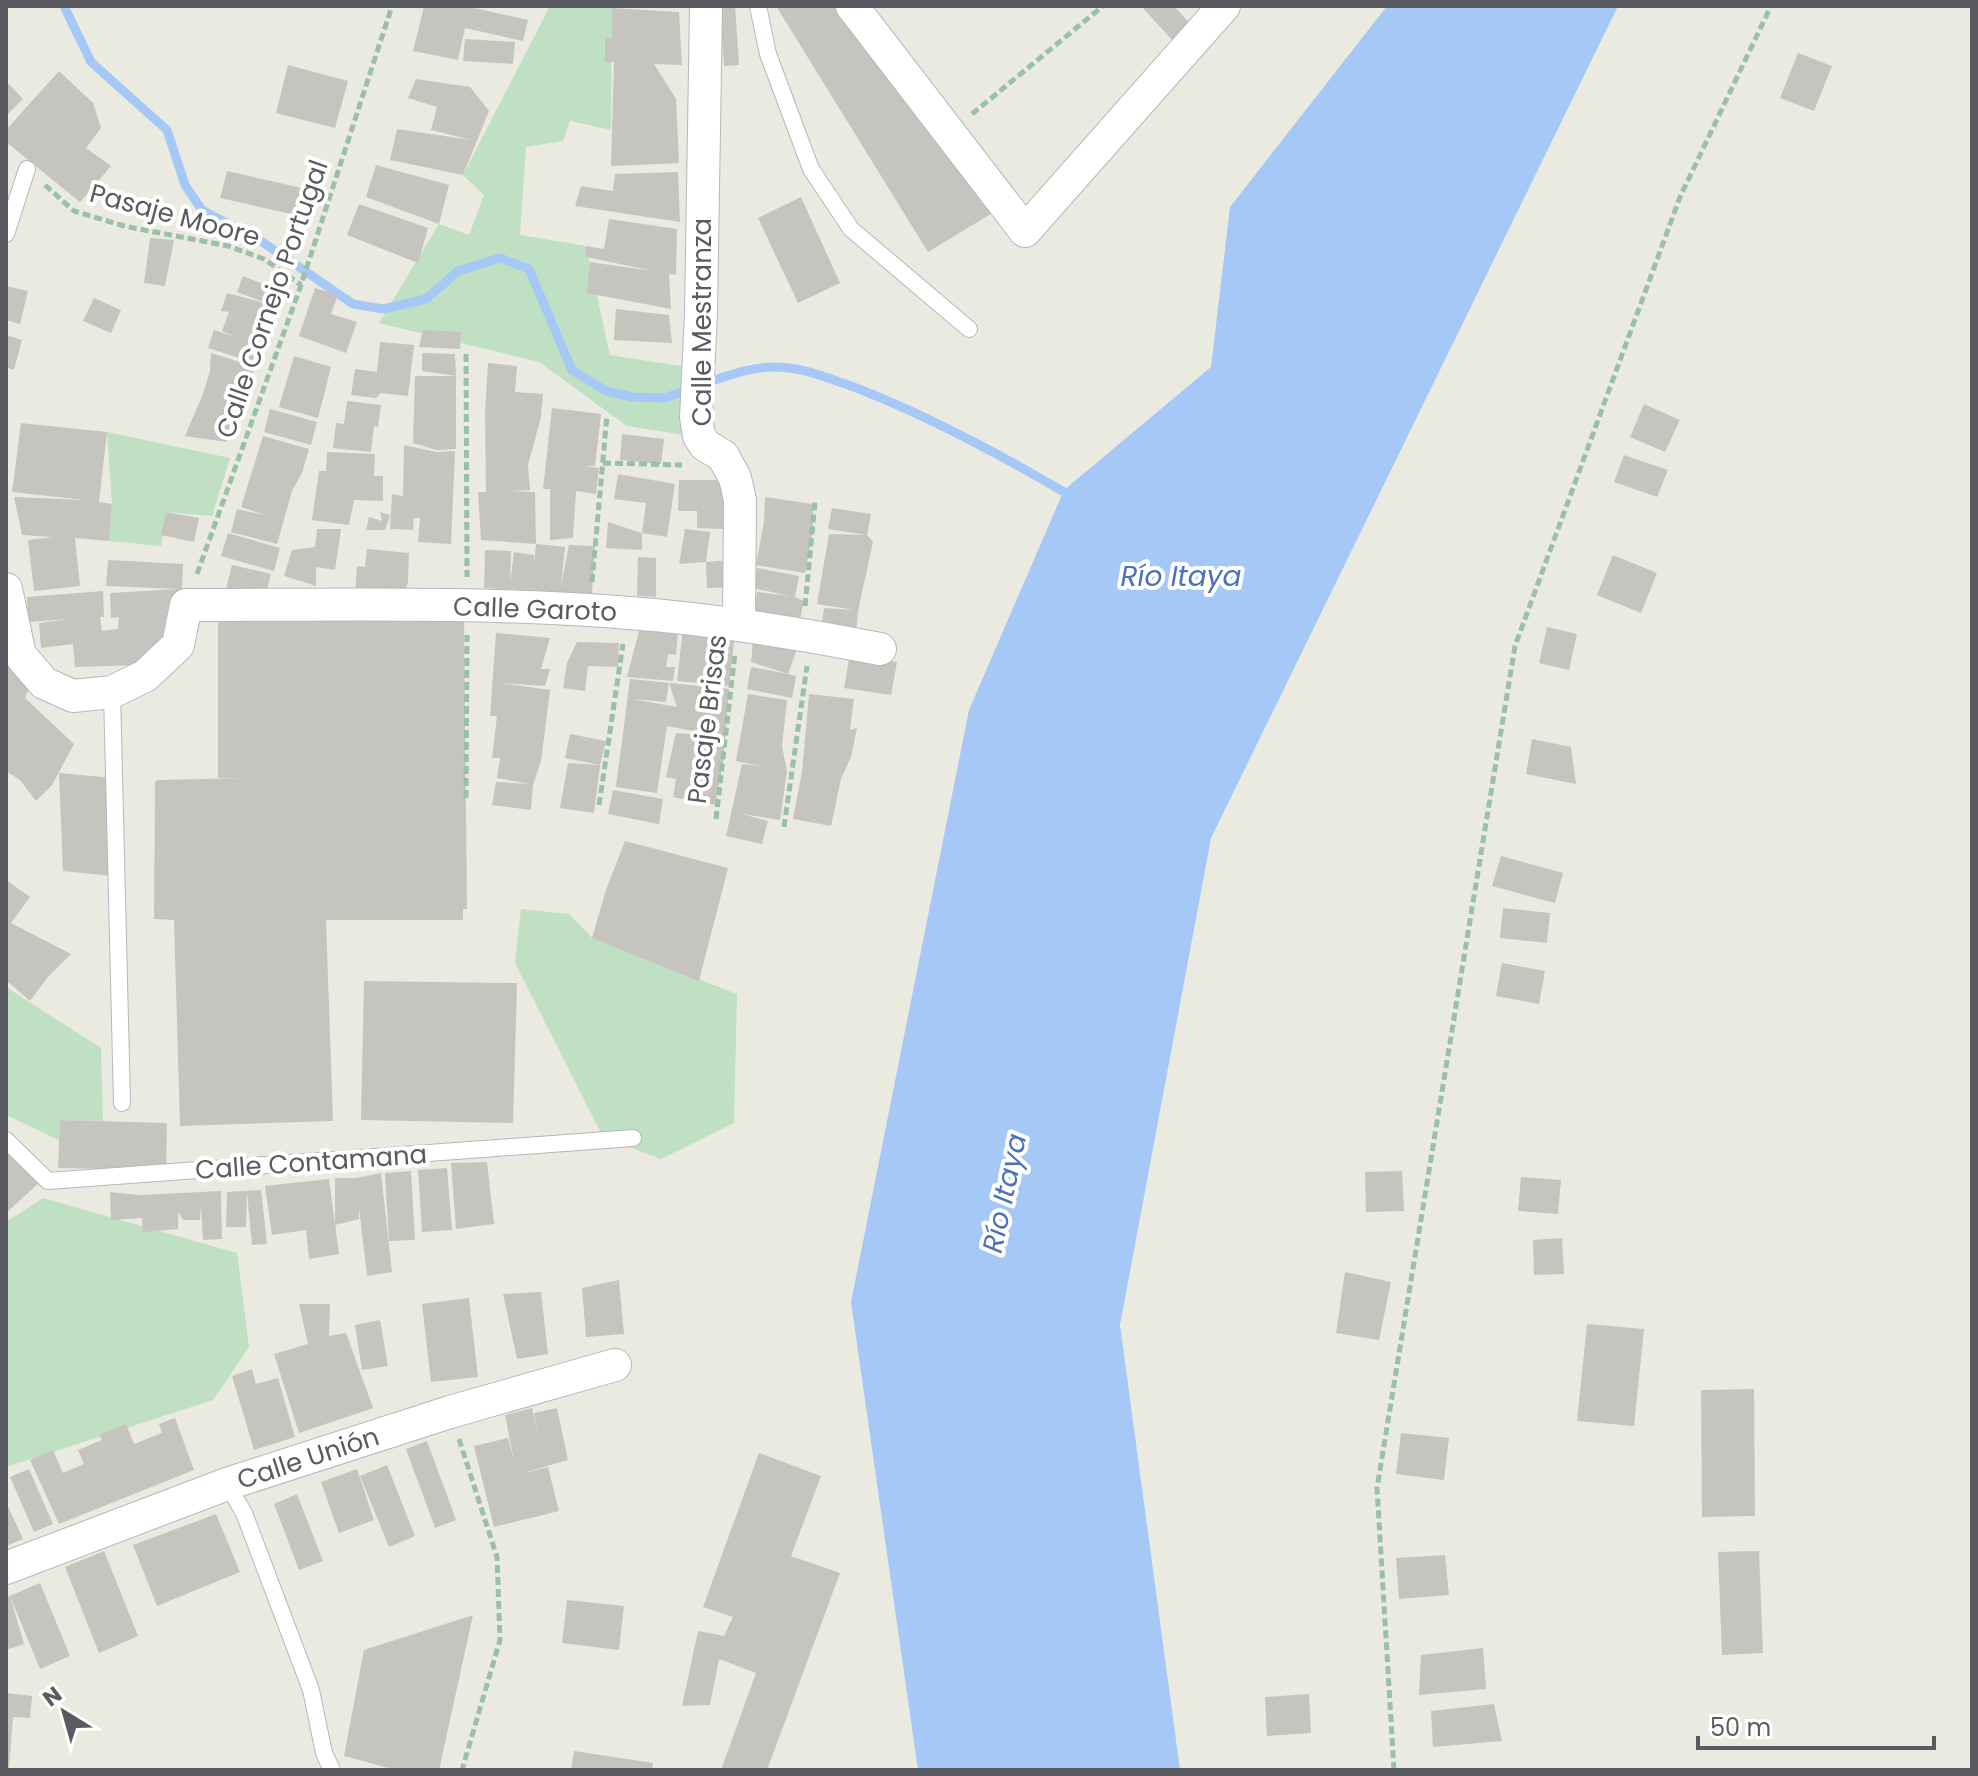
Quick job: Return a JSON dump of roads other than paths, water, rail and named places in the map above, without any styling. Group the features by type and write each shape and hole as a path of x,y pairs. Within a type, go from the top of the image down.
{"street":[{"name":"Calle Mestranza","path":"706,6 701,313 696,417 699,436 705,445 723,456 735,478 740,500 739,624"},
{"path":"852,6 1025,231 1224,6"},
{"path":"6,589 20,655 44,683 73,696 112,692"},
{"name":"Calle Garoto","path":"112,692 145,676 178,645 186,605 467,605 628,613 739,624 880,649"},
{"name":"Calle Unión","path":"6,1568 227,1484 450,1412 615,1365"}],"lane":[{"path":"758,6 768,54 811,169 851,229 969,329"},
{"path":"6,234 27,169"},
{"path":"112,692 122,1103"},
{"name":"Calle Contamana","path":"6,1140 48,1181 633,1138"},
{"path":"227,1484 244,1513 311,1690 324,1753 332,1770"}],"water":[{"name":"Río Itaya","path":"1387,6 1618,6 1211,838 1120,1325 1180,1770 918,1770 851,1302 969,710 1064,490 1211,367 1230,207"}],"waterway":[{"path":"64,6 91,62 167,130 185,185 202,210 264,243 353,304 383,309 426,299 458,271 500,258 529,269 572,370 606,391 632,397 665,398 692,388"},
{"path":"706,383 768,367 798,369 818,375 887,400 941,425 1071,496"}]}
